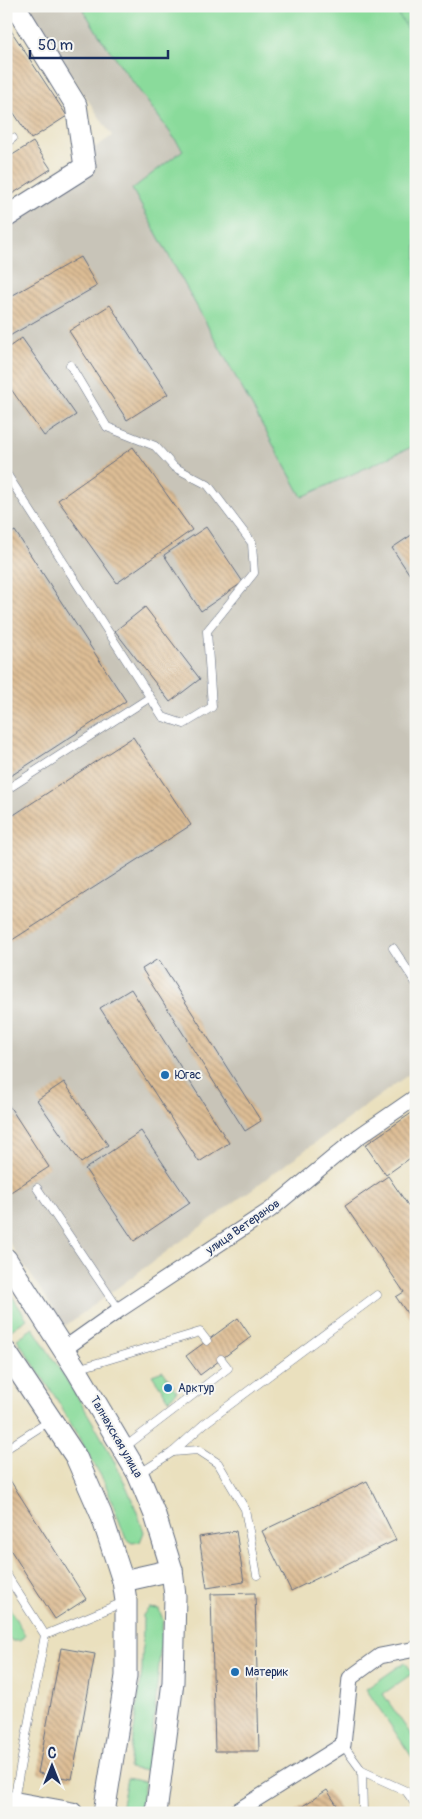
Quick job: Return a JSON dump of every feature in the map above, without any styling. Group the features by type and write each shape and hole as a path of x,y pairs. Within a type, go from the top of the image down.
{"street":[{"path":"6,217 85,167 76,105 15,6"},
{"name":"улица Ветеранов","path":"64,1349 119,1310 270,1210 358,1137 416,1097"},
{"name":"Талнахская улица","path":"6,1259 64,1349 138,1474 155,1515 172,1570 175,1596 173,1682 156,1813"},
{"path":"6,1352 76,1457 101,1514 125,1591 126,1676 104,1813"},
{"path":"125,1591 172,1570"},
{"path":"234,1813 343,1745 350,1678 380,1656 416,1649"},
{"path":"10,1801 72,1813"}],"lane":[{"path":"6,473 149,698 163,716 184,724 212,707 207,631 254,573 252,542 208,485 174,467 155,446 107,426 70,365"},
{"path":"6,790 149,698"},
{"path":"393,948 416,983"},
{"path":"37,1188 119,1310"},
{"path":"138,1474 173,1452 204,1424 377,1295"},
{"path":"76,1369 200,1332 207,1341"},
{"path":"123,1448 228,1368 221,1359"},
{"path":"6,1448 52,1420"},
{"path":"173,1452 198,1450 218,1463 245,1509 257,1575"},
{"path":"6,1574 45,1634 10,1801"},
{"path":"45,1634 125,1591"},
{"path":"343,1745 362,1771 406,1791 416,1805"},
{"path":"362,1771 363,1813"}],"shaded area":[{"path":"25,6 92,6 416,377 416,1069 65,1326 6,1238 6,208 112,136"}],"green space":[{"path":"81,6 416,6 416,445 302,497 132,189 183,150 102,40"},
{"path":"393,6 416,6 416,42"},
{"path":"6,1287 27,1319 11,1330 6,1322"},
{"path":"33,1328 95,1427 122,1478 144,1532 140,1542 132,1543 126,1539 105,1483 56,1398 17,1339"},
{"path":"163,1371 177,1391 169,1400 152,1375"},
{"path":"6,1602 25,1635 20,1641 12,1641 6,1634"},
{"path":"149,1608 159,1609 163,1620 153,1730 147,1771 129,1768 142,1671 143,1615"},
{"path":"405,1662 413,1673 383,1694 416,1742 416,1763 366,1689"},
{"path":"127,1778 145,1782 139,1813 121,1810"}],"building":[{"path":"6,23 67,116 31,139 6,101"},
{"path":"33,142 51,169 6,198 6,159"},
{"path":"80,257 97,286 6,338 6,299"},
{"path":"110,305 168,394 127,420 69,331"},
{"path":"22,338 76,415 44,436 6,382 6,349"},
{"path":"133,447 192,530 117,583 58,500"},
{"path":"206,527 243,582 201,611 164,555"},
{"path":"15,531 126,701 6,779 6,536"},
{"path":"416,532 416,584 392,548"},
{"path":"145,607 200,679 170,702 115,631"},
{"path":"133,737 191,825 6,944 6,820"},
{"path":"158,959 261,1121 245,1131 142,969"},
{"name":"Югас","path":"131,989 229,1143 199,1162 100,1008"},
{"path":"64,1082 108,1145 81,1163 37,1100"},
{"path":"6,1101 49,1167 6,1195"},
{"path":"416,1110 416,1154 386,1175 365,1145"},
{"path":"141,1131 190,1203 134,1241 85,1169"},
{"path":"388,1176 416,1217 416,1326 396,1297 404,1292 345,1206"},
{"path":"238,1318 251,1337 200,1375 186,1356"},
{"path":"8,1477 86,1599 55,1619 6,1543"},
{"path":"367,1481 396,1540 291,1591 262,1531"},
{"path":"236,1531 244,1582 207,1588 199,1537"},
{"name":"Материк","path":"255,1593 259,1751 215,1751 211,1594"},
{"path":"61,1648 95,1654 72,1779 38,1773"},
{"path":"327,1790 342,1813 292,1813"}],"waterway":[{"path":"406,6 416,20"}],"place":[{"name":"Югас","path":"165,1075"},
{"name":"Арктур","path":"168,1388"},
{"name":"Материк","path":"235,1672"}]}
